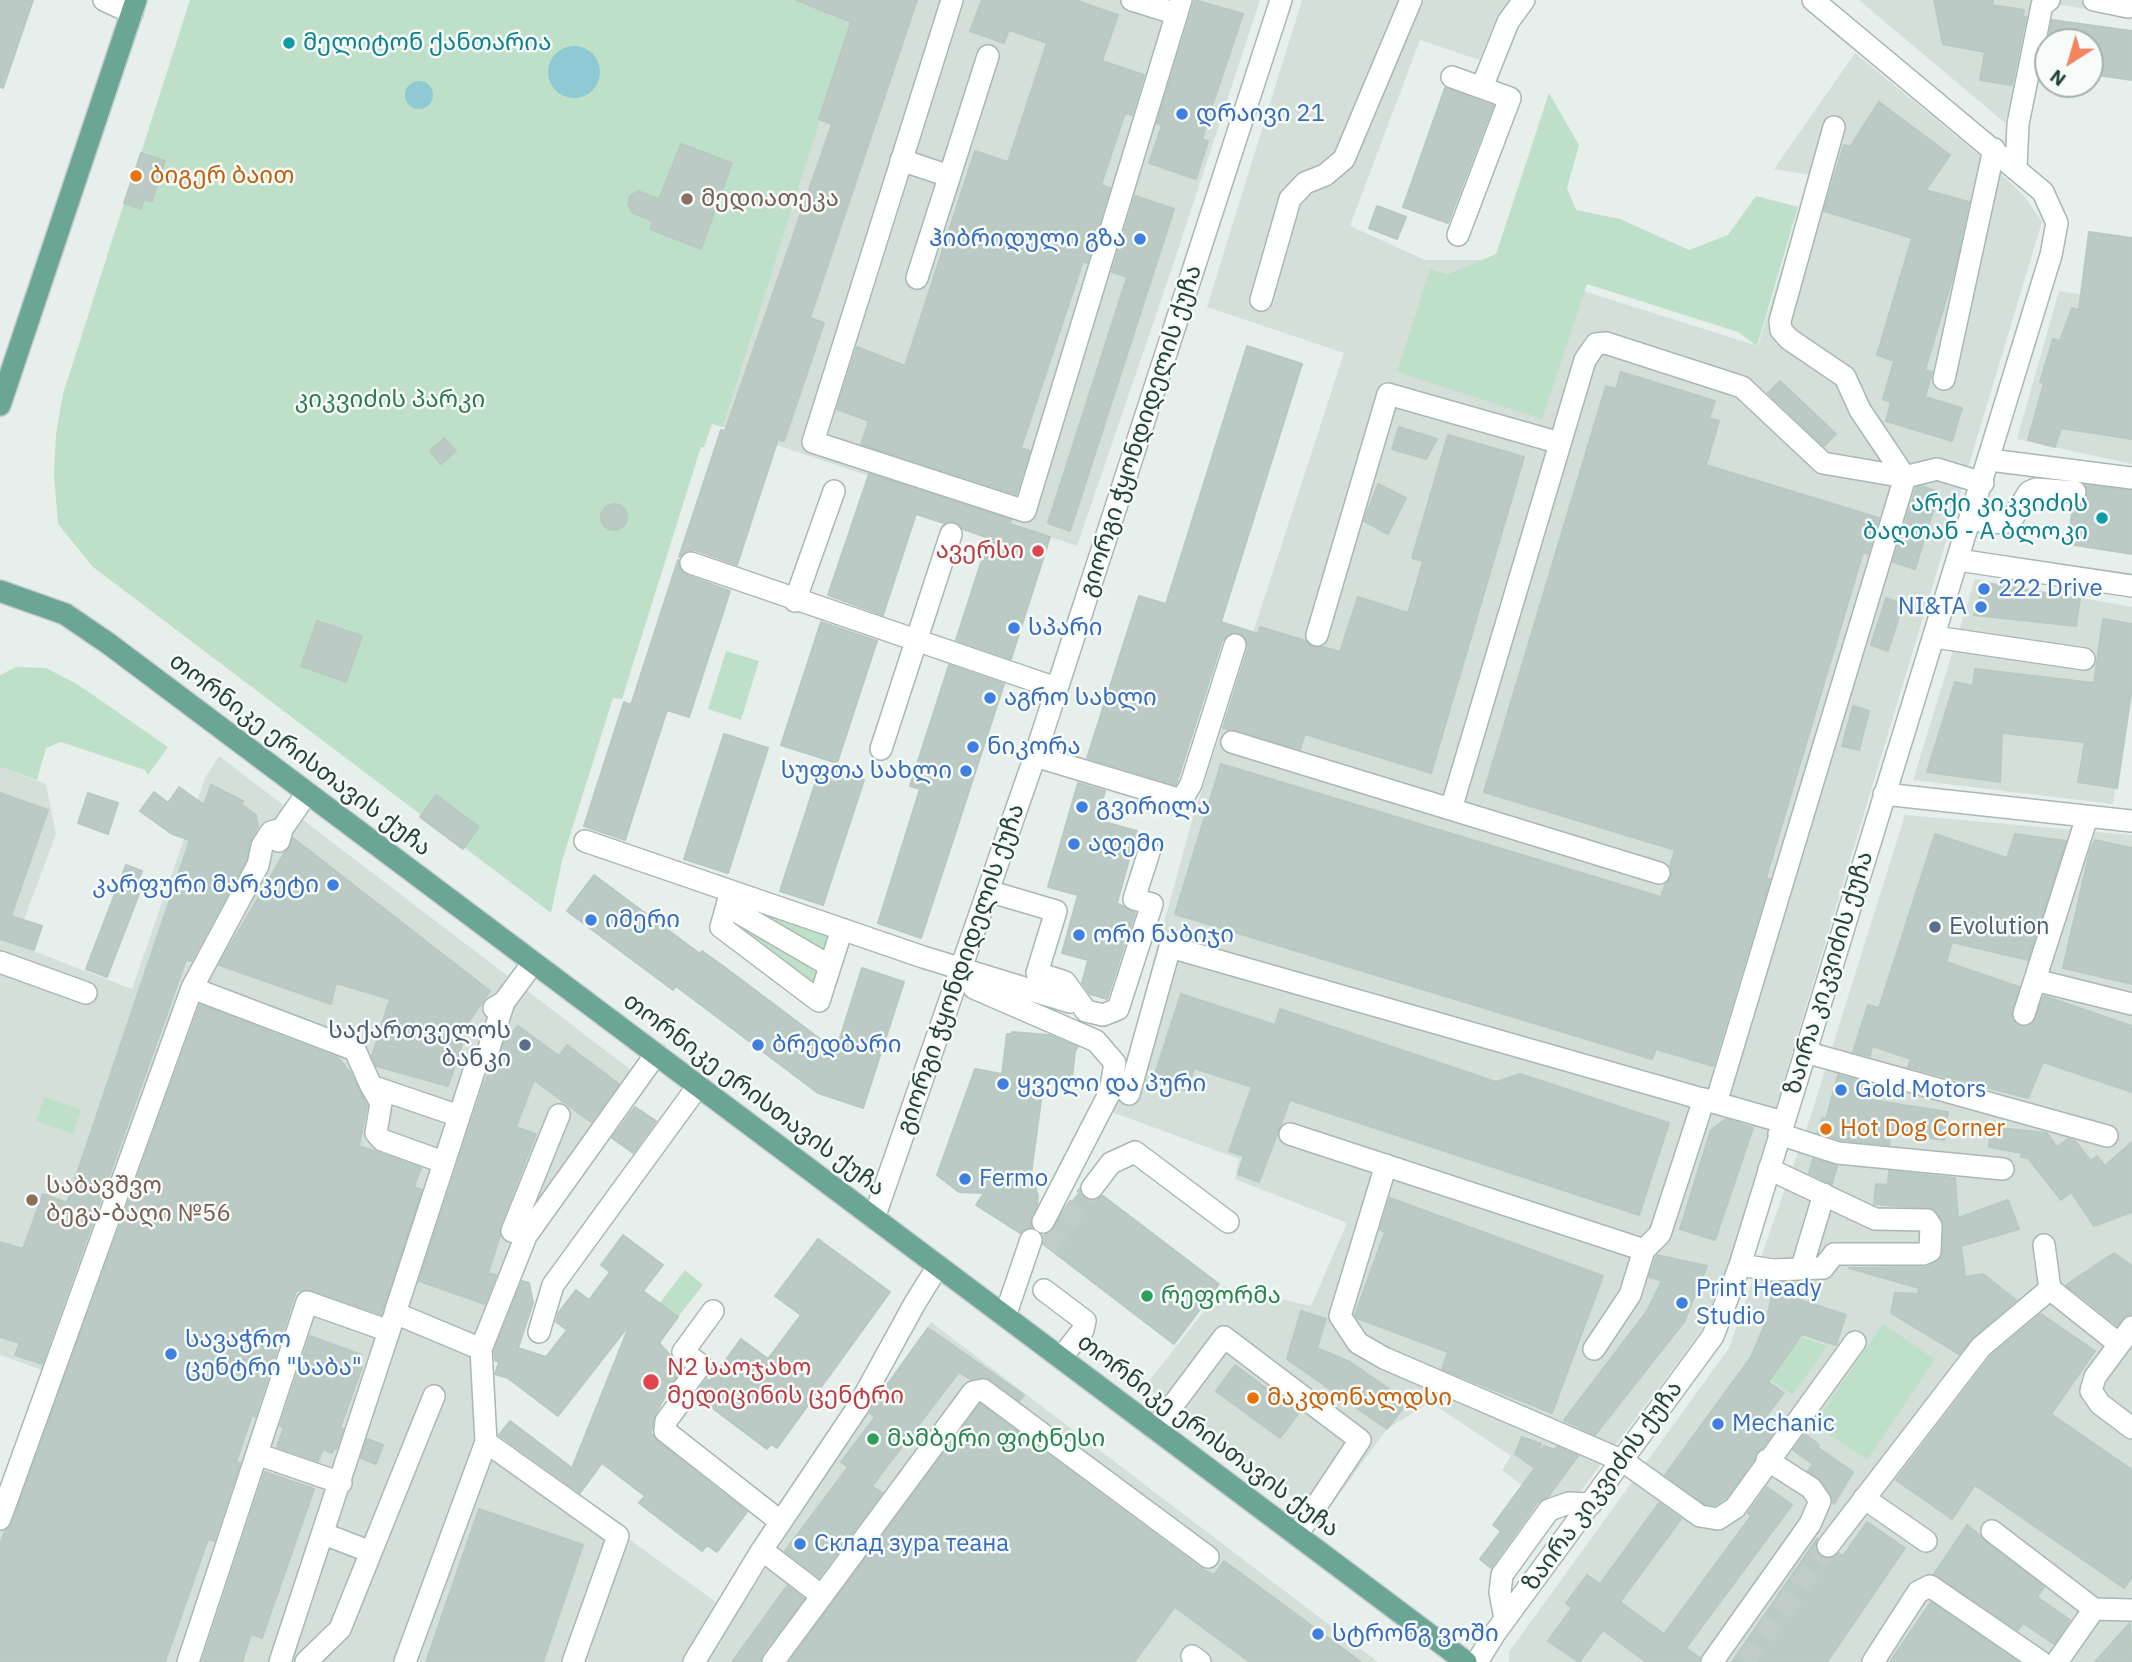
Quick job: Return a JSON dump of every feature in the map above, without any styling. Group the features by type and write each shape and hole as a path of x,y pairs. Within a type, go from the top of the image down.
{"main road":[{"path":"0,405 8,355 134,7"},
{"name":"თორნიკე ერისთავის ქუჩა","path":"0,591 65,614 1465,1662"}],"street":[{"path":"104,0 134,7"},
{"path":"952,0 813,442 1025,511 1179,7 1132,0"},
{"name":"გიორგი ჭყონდიდელის ქუჩა","path":"874,1218 1035,755 1281,0"},
{"path":"1261,300 1290,199 1306,183 1325,175 1343,159 1410,0"},
{"path":"1482,88 1508,22 1524,0"},
{"path":"1813,0 2017,168"},
{"path":"2017,168 2018,124 2042,5 2049,0"},
{"path":"2094,0 2128,7"},
{"path":"917,278 988,56"},
{"path":"1452,77 1510,98 1458,235"},
{"path":"1834,127 1780,321 1788,339 1845,376 1860,410 1905,477"},
{"path":"1944,379 1994,149"},
{"path":"901,160 950,176"},
{"name":"ზაირა კიკვიძის ქუჩა","path":"1477,1662 1505,1619 1713,1336 1740,1265 2052,256 2056,223 2043,192 2017,168"},
{"path":"1451,809 1559,443 1585,360 1596,344 1606,343 1742,387 1823,463 1905,477 1937,469 1983,483"},
{"path":"1317,635 1388,394 1559,443"},
{"path":"1990,460 2132,478"},
{"path":"1594,1349 1630,1295 1644,1250 1660,1234 1710,1101 1905,477"},
{"path":"1971,520 2004,523 2014,516 2029,492 2036,489 2075,492"},
{"path":"795,601 834,491"},
{"path":"881,749 951,534"},
{"path":"1958,560 2132,586"},
{"path":"691,563 795,601 1056,688"},
{"path":"1935,637 2084,659"},
{"path":"1035,755 1178,799 1183,798 1191,784 1235,645"},
{"path":"1232,743 1659,873"},
{"path":"0,1518 192,988 258,865 271,832 282,829 307,793"},
{"path":"1884,793 2132,821"},
{"path":"2024,1014 2087,817"},
{"path":"585,841 729,898 802,915 842,929 958,975 1096,1041 1115,1063 1110,1092 1043,1222"},
{"path":"988,891 1056,911 1037,974 1065,982 1086,1011 1103,1015 1118,1009 1152,904 1134,898 1149,852"},
{"path":"729,898 787,941 830,966"},
{"path":"729,898 721,927 819,1001 842,929"},
{"path":"773,966 802,915"},
{"path":"1129,1094 1170,947 1710,1101 1838,1153 2003,1169"},
{"path":"0,962 86,993"},
{"path":"280,1662 341,1483 475,1068 488,1051 504,1002 533,963"},
{"path":"958,975 1070,1002"},
{"path":"2035,980 2132,1004"},
{"path":"192,988 355,1050 382,1103 376,1133 382,1140 443,1162"},
{"path":"1805,1052 2107,1136"},
{"path":"405,1662 486,1442 481,1349 526,1236 656,1054"},
{"path":"371,1086 459,1116"},
{"path":"539,1332 553,1285 698,1086"},
{"path":"526,1236 512,1231 559,1115"},
{"path":"1290,1134 1644,1250"},
{"path":"1092,1188 1111,1163 1135,1152 1228,1222"},
{"path":"1386,1165 1340,1316 1358,1343 1384,1358 1623,1461 1700,1516 1718,1519 1734,1508 1855,1342"},
{"path":"1740,1265 1773,1270 1823,1268 1834,1254 1923,1254 1930,1251 1931,1226 1927,1220 1875,1219 1769,1169"},
{"path":"1802,1267 1824,1194"},
{"path":"1005,1316 1018,1275 1039,1244"},
{"path":"2044,1245 2050,1289 2119,1344"},
{"path":"694,1662 762,1549 858,1407 938,1266"},
{"path":"1828,1546 1981,1347 2050,1289"},
{"path":"1044,1290 1085,1321 1084,1328 1061,1358"},
{"path":"188,1662 307,1302 392,1322 481,1349"},
{"path":"713,1311 683,1352 701,1365 682,1390 681,1401 666,1421 664,1431 781,1522"},
{"path":"2132,1326 2095,1377 2091,1391 2101,1404 2132,1428"},
{"path":"1155,1429 1224,1336 1360,1440 1297,1535"},
{"path":"773,1662 973,1392 983,1390 1208,1557"},
{"path":"306,1662 340,1629 433,1395"},
{"path":"486,1442 618,1536 573,1662"},
{"path":"257,1454 341,1483"},
{"path":"1712,1662 1810,1524 1821,1501 1811,1488 1768,1461"},
{"path":"1864,1498 1926,1541"},
{"path":"1505,1619 1500,1592 1502,1575 1549,1510 1569,1503 1591,1504"},
{"path":"1992,1531 2094,1609 2132,1610"},
{"path":"324,1534 371,1552"},
{"path":"762,1549 822,1596"},
{"path":"1873,1662 1918,1592 1930,1586 2041,1662"},
{"path":"2057,1662 2094,1609"}],"shaded area":[{"path":"874,0 1260,0 1077,546 723,427 850,25"},
{"path":"1302,0 1511,0 1497,17 1479,60 1420,40 1350,226 1425,260 1485,260 1758,346 1810,175 1774,169 1855,53 1996,169 2025,197 2042,222 1721,1289 1702,1330 1575,1499 1550,1496 1545,1502 1502,1470 1511,1456 1430,1402 1387,1429 1321,1519 1145,1386 1224,1286 1311,1306 1347,1223 1235,1179 1239,1159 1112,1112 1193,817 1344,353 1207,307"},
{"path":"1859,0 2132,0 2132,16 2055,4 2035,17 2005,123"},
{"path":"2059,291 2132,302 2132,464 2017,439"},
{"path":"1975,579 2132,607 2132,688 2113,804 1913,780"},
{"path":"219,756 643,1079 531,1238 487,1345 490,1438 735,1616 866,1412 931,1322 1378,1662 0,1662 0,1494 42,1370 0,1355 0,767 46,784 56,834 15,944 132,989 205,778"},
{"path":"1905,815 2132,835 2132,1662 1509,1662 1509,1652 1729,1348 1811,1115"}],"green space":[{"name":"კიკვიძის პარკი","path":"190,0 874,0 850,26 723,427 712,424 704,447 701,447 622,699 613,698 562,861 551,913 93,567 58,524 54,475 56,434 63,394 124,203 141,208 144,199 152,201 165,161 141,153"},
{"path":"1549,93 1579,145 1567,188 1576,210 1620,219 1689,250 1728,235 1756,196 1798,207 1757,346 1738,332 1587,284 1542,419 1397,372 1430,269 1448,274 1496,254"},
{"path":"726,651 759,661 741,720 708,709"},
{"path":"16,667 46,668 77,684 168,747 148,775 145,770 61,742 46,748 37,780 0,767 0,675"},
{"path":"739,904 831,935 814,987 731,924"},
{"path":"44,1097 81,1109 73,1134 36,1121"},
{"path":"685,1270 703,1285 678,1317 659,1304"},
{"path":"1883,1324 1935,1359 1867,1460 1814,1424"},
{"path":"1800,1337 1828,1346 1792,1395 1770,1379"}],"water":[{"path":"574,46 584,48 592,54 598,62 598,82 592,90 584,96 574,98 564,96 556,90 550,82 548,72 550,62 556,54 564,48"},
{"path":"419,81 429,85 433,95 429,105 419,109 409,105 405,95 409,85"}],"building":[{"path":"0,0 33,0 3,88 0,87"},
{"path":"796,0 917,0 810,318 824,323 784,441 778,439 737,565 695,550 688,550 679,557 721,430 725,431 832,124 819,119 851,22"},
{"path":"982,0 1075,0 1118,15 1102,61 1144,75 1132,115 1125,113 1101,185 1110,188 1087,263 1083,261 1021,448 1030,451 1016,494 861,444 869,421 837,409 857,347 905,366 975,151 1008,162 1047,43 1009,30 1004,43 970,31"},
{"path":"1195,0 1243,14 1202,139 1208,141 1196,179 1149,163 1162,125 1157,123"},
{"path":"1934,0 1993,0 1992,5 2024,10 2023,16 2026,17 2012,85 1980,80 1985,52 1943,44"},
{"path":"2052,20 2132,31 2132,80 2104,76 2104,28 2050,28"},
{"path":"1445,88 1493,106 1448,223 1403,207"},
{"path":"1879,102 1950,155 1926,190 1969,202 1954,273 1925,370 1932,372 1925,397 1962,408 1952,441 1886,421 1891,402 1883,399 1894,361 1877,355 1912,238 1824,211 1844,145 1850,147"},
{"path":"681,144 732,163 701,249 650,229 653,221 633,213 628,205 630,196 638,191 659,199"},
{"path":"141,153 165,161 152,202 144,199 141,209 124,203"},
{"path":"1135,196 1174,209 1070,531 1048,523 1127,277 1112,272"},
{"path":"1377,206 1406,217 1397,239 1369,228"},
{"path":"2089,232 2132,238 2132,439 2061,428 2055,447 2028,440 2044,383 2040,382 2053,339 2060,341 2072,308 2079,310"},
{"path":"1247,346 1302,364 1221,622 1258,634 1260,627 1306,641 1313,647 1340,652 1358,597 1408,613 1423,561 1412,558 1448,435 1524,457 1431,773 1305,734 1300,749 1223,728 1248,648 1244,636 1233,632 1222,641 1176,785 1087,758 1139,596 1166,604"},
{"path":"1621,372 1715,401 1709,418 1719,421 1706,465 1879,518 1868,554 1863,552 1766,878 1770,879 1713,1066 1656,1049 1652,1059 1175,914 1221,764 1661,897 1672,876 1670,866 1675,850 1484,792 1606,386 1616,389"},
{"path":"1780,381 1836,434 1824,446 1768,393"},
{"path":"1399,427 1437,439 1426,459 1392,449"},
{"path":"444,438 456,451 441,464 430,451"},
{"path":"869,474 1011,520 1010,524 1050,537 1011,659 956,640 989,538 963,529 956,522 944,523 916,514 883,615 828,595"},
{"path":"1378,484 1406,498 1388,534 1364,521"},
{"name":"არქი კიკვიძის ბაღთან - A ბლოკი","path":"2086,485 2132,491 2132,554 2068,544 2073,505 2086,499"},
{"path":"1921,486 1939,492 1915,569 1893,562 1916,488"},
{"path":"614,504 623,508 627,517 623,526 614,530 605,526 601,517 605,508"},
{"path":"678,560 681,571 686,575 730,591 689,717 667,710 625,840 584,826 624,702 631,705"},
{"path":"1984,583 2080,599 2076,626 1974,615"},
{"path":"1886,598 1903,604 1888,651 1871,645"},
{"path":"2103,619 2132,624 2132,688 2117,788 2078,782 2085,742 2002,733 2000,782 1927,772 1955,682 1973,686 1975,669 2094,683"},
{"path":"317,621 362,636 346,682 301,666"},
{"path":"821,622 877,641 837,763 781,745"},
{"path":"949,665 1004,684 921,938 878,923 920,789 910,786"},
{"path":"1853,706 1869,711 1859,750 1842,746"},
{"path":"724,734 768,748 728,873 684,859"},
{"path":"821,766 864,780 823,905 780,891"},
{"path":"1078,783 1105,791 1097,820 1137,831 1117,903 1135,913 1107,999 1090,994 1082,983 1088,960 1062,953 1078,895 1048,887"},
{"path":"211,785 243,801 241,804 256,815 258,827 249,843 246,860 191,961 186,960 42,1364 15,1355 20,1343 0,1337 0,1242 23,1249 43,1194 67,1203 190,840 172,834 140,811 154,792 168,803 179,787 204,805"},
{"path":"0,793 48,810 11,916 42,926 34,950 0,939"},
{"path":"88,793 118,803 108,834 78,823"},
{"path":"436,795 479,827 463,849 420,817"},
{"path":"1935,834 2007,858 2015,834 2066,841 2028,960 1952,942 1946,962 2019,987 2011,1016 2019,1026 2033,1023 2044,996 2132,1026 2132,1092 2043,1062 2028,1098 1908,1067 1911,1059 1872,1046 1870,1056 1853,1052 1868,1005 1879,1008"},
{"path":"293,838 490,991 470,1020 448,1086 376,1066 372,1056 390,999 336,983 331,1004 219,965"},
{"path":"2095,840 2132,848 2132,984 2063,968 2090,851"},
{"path":"126,865 142,871 133,892 139,894 107,977 86,969"},
{"path":"594,875 700,954 702,951 723,966 836,1051 862,968 904,982 863,1108 818,1093 676,986 673,990 567,911"},
{"path":"1181,994 1275,1025 1280,1009 1496,1082 1520,1074 1669,1123 1639,1215 1290,1100 1259,1182 1238,1174 1244,1156 1229,1151 1252,1087 1194,1068 1187,1091 1153,1080"},
{"name":"სავაჭრო ცენტრი \"საბა\"","path":"200,1005 338,1058 351,1073 367,1106 359,1146 421,1168 414,1187 422,1190 381,1314 311,1290 296,1291 255,1417 252,1415 236,1462 240,1463 214,1541 208,1539 165,1662 0,1662 0,1544 5,1531 12,1523"},
{"path":"518,1026 559,1056 567,1045 619,1084 591,1122 534,1080 516,1127 536,1134 500,1226 500,1236 488,1273 496,1275 485,1304 419,1281 484,1084 504,1043"},
{"path":"1012,1032 1049,1035 1078,1047 1075,1051 1072,1080 1044,1078 1031,1174 1038,1196 1037,1205 1031,1217 1031,1227 1020,1233 976,1205 984,1193 959,1192 937,1175 975,1069 1002,1074 1007,1034"},
{"path":"1838,1075 1863,1082 1858,1098 1948,1112 1944,1140 1891,1132 1889,1145 1841,1140 1818,1133 1822,1118 1826,1119"},
{"path":"635,1107 656,1121 633,1153 612,1138"},
{"path":"1726,1119 1753,1128 1715,1240 1680,1229 1711,1130"},
{"path":"1990,1127 2047,1133 2057,1147 2068,1139 2075,1141 2091,1161 2097,1156 2105,1166 2132,1142 2132,1212 2094,1226 2071,1192 2061,1200 2028,1158 2021,1157 2022,1153 1989,1147"},
{"path":"1813,1159 1837,1166 1832,1184 1809,1173"},
{"path":"1889,1171 1955,1178 1958,1218 2008,1200 2019,1229 1961,1246 1965,1277 1983,1274 2016,1300 1973,1337 1959,1354 1891,1313 1895,1293 1918,1294 1919,1288 1849,1268 1924,1267 1941,1258 1944,1226 1934,1209 1874,1204 1876,1184 1888,1185"},
{"path":"1080,1192 1090,1201 1103,1196 1219,1284 1174,1344 1043,1244 1044,1238"},
{"path":"1390,1198 1603,1276 1552,1413 1442,1369 1448,1352 1357,1318 1355,1315 1385,1232 1380,1230"},
{"path":"623,1235 663,1265 643,1291 678,1317 659,1343 682,1368 655,1414 651,1433 657,1441 747,1512 717,1552 707,1545 702,1551 639,1503 645,1496 602,1463 580,1493 499,1435 510,1421 572,1468 630,1324 558,1416 508,1378 495,1374 499,1362 495,1360 494,1351 522,1281 529,1283 533,1303 518,1348 546,1357 567,1330 556,1322 559,1312 576,1290 589,1300 610,1272 601,1265"},
{"path":"818,1239 890,1292 777,1448 771,1444 767,1449 695,1395 707,1379 710,1381 741,1339 768,1359 801,1315 775,1296"},
{"path":"2114,1253 2132,1266 2132,1314 2126,1315 2117,1325 2066,1285"},
{"path":"1657,1255 1707,1266 1684,1322 1595,1435 1564,1420 1647,1311 1662,1281 1649,1277"},
{"path":"1773,1291 1846,1315 1836,1345 1802,1334 1768,1382 1784,1393 1760,1424 1773,1433 1727,1497 1715,1505 1705,1504 1665,1475 1751,1357 1766,1322"},
{"path":"1301,1311 1326,1319 1317,1348 1350,1362 1408,1402 1387,1429 1287,1359"},
{"path":"2041,1314 2095,1351 2051,1414 2132,1470 2132,1577 2124,1588 1975,1485 1952,1519 1896,1480 1991,1356"},
{"path":"928,1328 1024,1395 1019,1401 990,1379 970,1379 959,1372 872,1486 882,1493 819,1577 785,1551 848,1467 841,1462 875,1417 870,1413 877,1399"},
{"path":"310,1336 362,1355 358,1366 362,1367 340,1428 343,1429 336,1449 334,1448 332,1453 323,1449 318,1461 277,1447 284,1427 280,1426"},
{"name":"მაკდონალდსი","path":"1235,1365 1299,1413 1280,1438 1216,1391"},
{"path":"980,1404 1200,1568 1214,1575 1224,1561 1361,1662 1250,1662 1175,1607 1134,1662 789,1662"},
{"path":"1805,1434 1819,1445 1817,1447 1853,1472 1834,1504 1822,1481 1808,1471 1813,1464 1793,1450"},
{"path":"1522,1437 1541,1444 1536,1457 1544,1446 1555,1450 1557,1447 1578,1456 1548,1497 1538,1502 1491,1568 1480,1559 1501,1531 1493,1525 1535,1468 1515,1454"},
{"path":"367,1439 383,1445 376,1464 361,1458"},
{"path":"265,1472 314,1489 262,1638 251,1634 242,1662 202,1662"},
{"path":"1767,1487 1792,1505 1686,1648 1700,1658 1699,1662 1646,1662 1603,1630 1579,1662 1548,1641 1572,1608 1566,1603 1587,1575 1600,1584 1659,1503 1681,1519 1620,1602 1664,1634 1751,1516 1748,1513"},
{"path":"479,1509 583,1545 543,1662 426,1662"},
{"path":"1867,1522 1905,1548 1827,1662 1732,1662 1817,1539 1816,1550 1821,1557 1832,1558 1839,1553 1843,1556"},
{"path":"1967,1525 2044,1587 2037,1597 2070,1620 2054,1644 2023,1623 2018,1630 1934,1574"},
{"path":"787,1586 804,1599 762,1654 760,1662 732,1662"},
{"path":"1931,1602 2018,1662 1890,1662"},
{"path":"2130,1623 2132,1662 2095,1662"}],"tunnel":[{"path":"1047,1247 1092,1188"},
{"path":"1745,1662 1828,1546"}],"place":[{"name":"მელიტონ ქანთარია","path":"289,43"},
{"name":"დრაივი 21","path":"1182,114"},
{"name":"ბიგერ ბაით","path":"136,176"},
{"name":"მედიათეკა","path":"687,199"},
{"name":"ჰიბრიდული გზა","path":"1140,239"},
{"name":"არქი კიკვიძის ბაღთან - A ბლოკი","path":"2102,518"},
{"name":"ავერსი","path":"1038,551"},
{"name":"222 Drive","path":"1984,589"},
{"name":"NI&TA","path":"1981,607"},
{"name":"სპარი","path":"1014,628"},
{"name":"აგრო სახლი","path":"990,698"},
{"name":"ნიკორა","path":"973,747"},
{"name":"სუფთა სახლი","path":"966,771"},
{"name":"გვირილა","path":"1082,807"},
{"name":"ადემი","path":"1074,844"},
{"name":"კარფური მარკეტი","path":"333,885"},
{"name":"იმერი","path":"591,920"},
{"name":"Evolution","path":"1935,927"},
{"name":"ორი ნაბიჯი","path":"1079,935"},
{"name":"საქართველოს ბანკი","path":"525,1045"},
{"name":"ბრედბარი","path":"758,1045"},
{"name":"ყველი და პური","path":"1003,1084"},
{"name":"Gold Motors","path":"1841,1090"},
{"name":"Hot Dog Corner","path":"1826,1129"},
{"name":"Fermo","path":"965,1179"},
{"name":"საბავშვო ბეგა-ბაღი №56","path":"32,1200"},
{"name":"რეფორმა","path":"1147,1296"},
{"name":"Print Heady Studio","path":"1682,1303"},
{"name":"სავაჭრო ცენტრი \"საბა\"","path":"171,1354"},
{"name":"N2 საოჯახო მედიცინის ცენტრი","path":"651,1382"},
{"name":"მაკდონალდსი","path":"1253,1398"},
{"name":"Mechanic","path":"1718,1424"},
{"name":"მამბერი ფიტნესი","path":"873,1439"},
{"name":"Склад зура теана","path":"800,1544"},
{"name":"სტრონგ ვოში","path":"1318,1634"}]}
